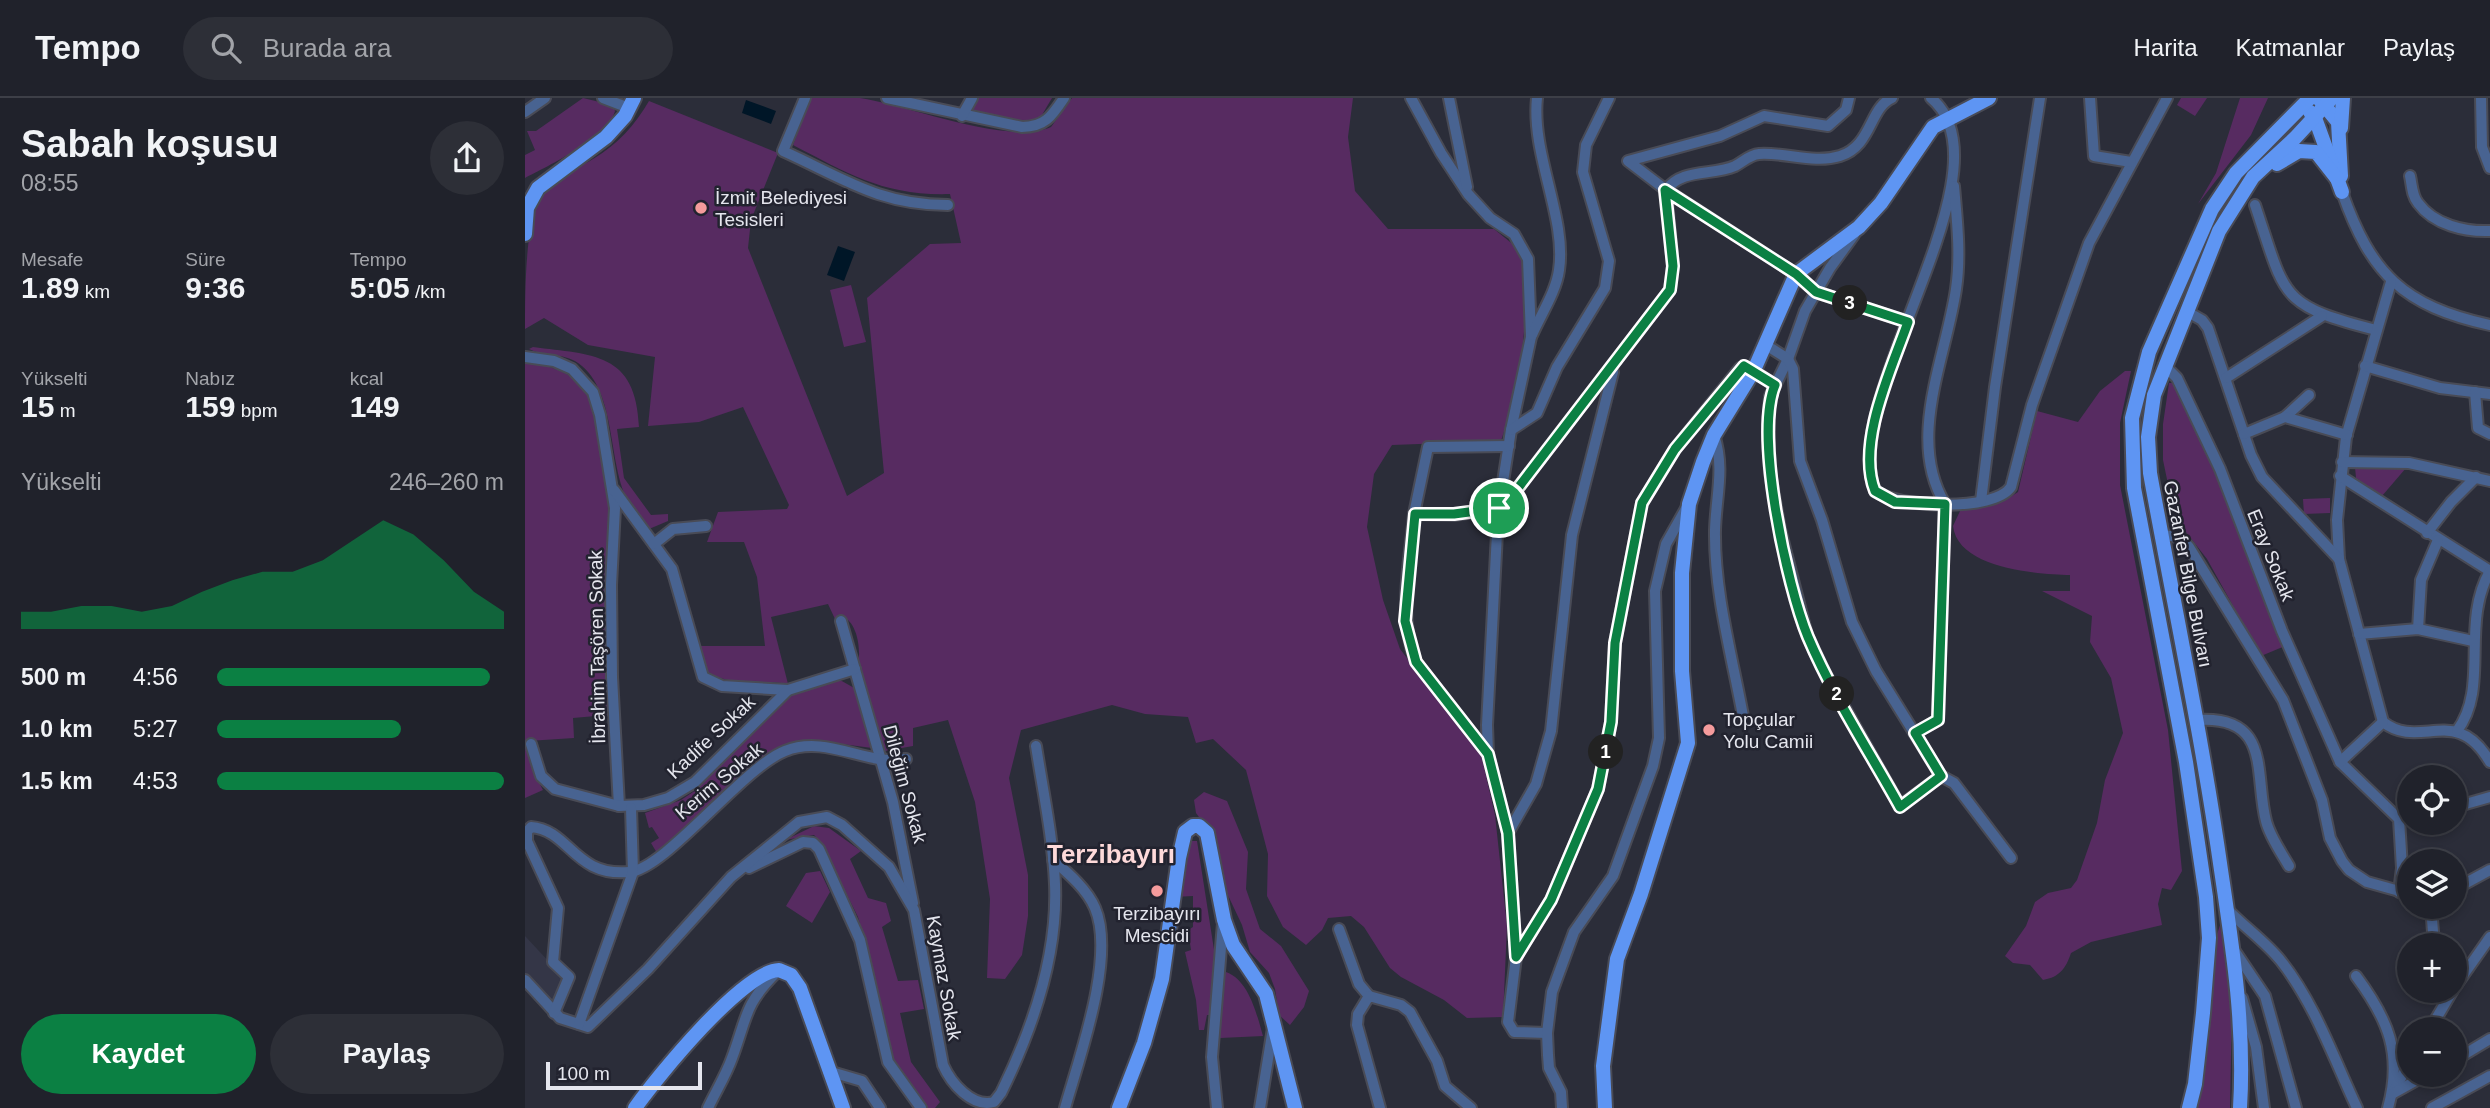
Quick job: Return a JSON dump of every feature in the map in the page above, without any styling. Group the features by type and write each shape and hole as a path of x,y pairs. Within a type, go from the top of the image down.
{"main road":[{"path":"1605,1108 1603,1066 1617,959 1641,894 1689,743 1681,650 1682,573 1689,504 1714,435 1754,370 1796,274 1859,227 1881,202 1926,134 1946,119 1989,98"},
{"path":"2340,186 2343,98"},
{"path":"2303,100 2315,118 2340,186"},
{"name":"Gazanfer Bilge Bulvarı","path":"2189,1108 2195,1084 2203,1013 2207,908 2186,762 2134,488 2131,418 2150,352 2212,209 2236,173 2303,100"},
{"path":"2325,100 2338,122 2340,140"},
{"name":"Gazanfer Bilge Bulvarı","path":"2240,1108 2242,1067 2239,990 2234,950 2197,720 2150,473 2148,437 2154,395 2164,365 2232,209 2253,177 2315,118 2325,100"},
{"path":"525,234 531,190 606,137 632,103"},
{"path":"2232,209 2279,162 2299,151 2320,154 2340,186"},
{"path":"1119,1108 1145,1043 1159,991 1179,858 1185,832 1193,826 1199,826 1207,833 1224,920 1233,945 1259,979 1274,1021 1295,1108"},
{"path":"635,1108 670,1063 725,1006 756,977 779,970 791,975 800,988 843,1108"}],"street":[{"path":"525,112 545,98"},
{"path":"603,98 632,103"},
{"path":"805,98 783,151 879,197 913,204 948,205"},
{"path":"889,98 1001,125 1033,127 1052,117 1064,98"},
{"path":"962,116 972,98"},
{"path":"1411,98 1440,153 1468,194 1490,218 1514,234 1526,252 1531,337"},
{"path":"1449,98 1468,194"},
{"path":"1537,98 1536,131 1557,236 1560,269 1531,337 1511,430 1493,573 1488,754 1508,833 1516,957 1510,1028 1514,1032 1546,1033"},
{"path":"1511,430 1537,413 1557,367 1605,288 1609,261 1583,172 1586,145 1609,98"},
{"path":"1849,98 1846,110 1828,126 1763,116 1720,136 1628,161 1665,190 1796,274 1816,292 1908,322"},
{"path":"1665,190 1677,179 1725,169 1752,155 1840,156 1863,140 1889,98"},
{"path":"1915,733 1938,720 1945,504 1932,480 1929,467 1934,386 1958,269 1951,137 1946,119 1931,98"},
{"path":"1981,501 1995,387 2040,98"},
{"path":"2090,98 2094,156 2131,162"},
{"path":"1954,180 1872,433 1873,486 1880,495 1895,502 1945,504 1981,501 2000,497 2011,487 2032,405 2089,243 2167,98"},
{"path":"2481,98 2482,148 2490,167"},
{"path":"2410,176 2417,202 2431,215 2461,230 2490,231"},
{"path":"2340,186 2362,243 2391,282 2445,312 2490,325"},
{"path":"1415,514 1499,511 1662,304 1672,284 1665,190"},
{"path":"2255,205 2282,283 2302,305 2322,316 2376,330"},
{"path":"1859,227 1805,311 1788,359 1775,385 1769,404 1770,473 1780,529 1807,635 1825,673 1900,807 1941,776"},
{"path":"2391,282 2365,366 2342,461 2337,520 2339,559 2383,722 2398,730 2457,731 2477,741 2490,762"},
{"path":"2186,311 2202,320 2208,328 2256,467 2269,488 2339,559"},
{"path":"2226,378 2322,316"},
{"path":"1766,345 1788,359 1795,378 1800,461 1822,520 1851,622 1876,671 1941,776 1954,783 2011,858"},
{"name":"İbrahim Taşören Sokak","path":"525,357 563,364 588,384 600,415 613,488 612,677 633,872"},
{"name":"Eray Sokak","path":"2164,365 2177,379 2220,469 2282,631 2340,762"},
{"path":"1508,833 1536,784 1551,731 1572,535 1614,366"},
{"path":"1516,957 1551,900 1598,789 1611,722 1615,643 1642,503 1675,449 1740,368 1744,366 1754,370 1775,385"},
{"path":"2365,366 2440,388 2490,394"},
{"path":"2475,392 2478,428 2490,434"},
{"path":"2243,434 2285,417 2309,395"},
{"path":"2285,417 2347,435"},
{"path":"1714,435 1720,453 1721,475 1715,531 1722,603 1743,716"},
{"path":"1488,754 1416,662 1405,621 1415,514 1428,447 1509,446"},
{"path":"2342,461 2409,463 2490,481"},
{"path":"2340,476 2490,571 2478,595 2473,641 2472,702 2457,731"},
{"path":"2427,533 2476,477"},
{"path":"613,488 676,579 703,677 722,686 788,690"},
{"path":"1562,1108 1561,1091 1549,1068 1546,1033 1552,992 1564,953 1574,932 1613,876 1657,751 1659,714 1655,591 1666,544 1689,504"},
{"path":"654,544 673,529 706,526"},
{"path":"2161,535 2180,537 2189,547 2276,687 2322,800 2330,838 2342,860 2358,877 2397,890"},
{"path":"2418,629 2421,580 2438,540"},
{"name":"Dileğim Sokak","path":"841,621 907,862 914,910"},
{"path":"2358,634 2418,629 2473,641"},
{"name":"Kadife Sokak","path":"531,744 541,776 555,789 625,807 668,798 695,782 788,690 855,669"},
{"path":"2197,720 2232,725 2249,737 2260,761 2266,820 2289,866"},
{"path":"2383,722 2340,762 2397,812"},
{"name":"Kaymaz Sokak","path":"579,1024 588,1027 731,877 799,822 827,817 842,825 889,867 914,910 943,1065 953,1082 968,1095 983,1103 993,1102 1024,1045 1036,1010 1054,915 1053,860 1036,746"},
{"name":"Kerim Sokak","path":"633,872 663,852 759,768 785,750 833,747 880,760 906,759"},
{"path":"2467,804 2490,797"},
{"path":"525,980 554,1013 579,1024 633,872 596,870 545,831 531,827 527,832 527,841 558,908 553,962 569,977 554,1013"},
{"path":"731,877 797,844 809,842 816,846 860,940 888,1062 921,1108"},
{"path":"1053,860 1092,901 1099,927 1098,979 1065,1108"},
{"path":"2467,882 2490,870"},
{"path":"2227,909 2271,949 2290,972 2317,1021 2357,1108"},
{"path":"1217,1108 1212,1057 1224,920"},
{"path":"1339,929 1359,984 1369,996 1401,1004 1410,1012 1437,1061 1445,1086 1471,1108"},
{"path":"2467,971 2490,937"},
{"path":"2234,950 2265,996 2296,1108"},
{"path":"708,1108 731,1060 753,997 779,970"},
{"path":"2356,976 2384,1018 2391,1037 2394,1063 2392,1094 2388,1108"},
{"path":"2239,990 2258,1064 2265,1108"},
{"path":"1369,996 1358,1014 1357,1025 1380,1108"},
{"path":"1260,1108 1274,1021"},
{"path":"2467,1053 2490,1039"},
{"path":"2242,1067 2250,1062 2258,1064"},
{"path":"828,1071 862,1081 880,1108"},
{"path":"2432,1108 2490,1076"},
{"path":"2392,1094 2397,1085"},
{"path":"2392,1094 2405,1087"}],"shaded area":[{"path":"583,98 612,105 615,111 610,121 576,150 525,178 525,155 535,150 527,131 536,131"},
{"path":"811,98 860,98 985,128 1033,131 1051,127 1072,98 1353,98 1348,137 1355,191 1388,229 1494,229 1520,250 1525,295 1523,347 1514,397 1501,441 1392,445 1374,474 1367,527 1383,600 1400,649 1481,754 1495,815 1507,926 1503,1017 1467,1018 1444,1000 1401,977 1390,968 1364,927 1351,916 1328,918 1322,930 1306,945 1283,927 1267,896 1268,854 1246,770 1213,739 1196,743 1188,717 1145,714 1112,705 1021,730 1009,778 1028,875 1028,916 1022,955 1005,979 987,978 990,899 975,802 948,720 913,728 913,746 885,751 858,665 859,645 853,626 844,617 835,619 828,604 771,617 788,684 726,680 708,672 700,646 765,646 757,577 744,542 707,542 718,512 787,509 789,505 743,407 699,422 648,426 655,357 588,345 544,318 525,329 530,228 538,200 549,186 610,147 632,126 649,101 778,153 751,220 748,248 847,496 884,473 867,298 930,244 961,243 950,194 927,194 886,187 850,174 793,145"},
{"path":"976,98 1052,98 1039,120 1016,121 970,109"},
{"path":"2181,98 2207,98 2195,116 2177,105"},
{"path":"2240,98 2268,98 2251,135 2198,204 2216,173"},
{"path":"746,100 776,111 771,124 742,113"},
{"path":"838,246 855,252 844,281 827,275"},
{"path":"851,285 866,342 844,347 830,290"},
{"path":"533,347 592,356 620,371 630,384 636,402 639,427 617,429 624,478 651,515 668,514 668,521 649,529 629,503 616,464 605,405 588,373 575,361 529,349"},
{"path":"525,362 547,366 567,374 583,386 589,395 595,406 611,515 607,554 607,715 573,718 574,738 528,741 536,777 543,790 525,798"},
{"path":"2125,371 2131,371 2120,423 2120,485 2168,730 2182,871 2171,890 2162,888 2158,904 2162,925 2091,942 2071,953 2058,974 2043,980 2030,965 2013,963 2005,956 2026,926 2035,902 2048,893 2071,888 2077,880 2097,823 2105,780 2123,733 2111,678 2090,642 2092,616 2042,591 2070,591 2070,575 2020,570 1984,560 1969,552 1958,540 1953,526 1960,511 2004,501 2018,492 2037,411 2078,422 2100,391"},
{"path":"2169,383 2175,383 2213,464 2266,604 2285,646 2261,656 2207,559 2175,518 2163,460 2163,424"},
{"path":"2394,465 2406,468 2382,496 2356,478 2355,467"},
{"path":"2330,498 2330,513 2304,514 2303,499"},
{"path":"840,680 856,689 872,748 819,741 797,742 780,747 756,763 657,853 651,843 659,838 652,827 649,828 645,813 681,800 696,790 789,696"},
{"path":"1204,792 1227,801 1248,852 1246,889 1260,929 1281,946 1309,991 1304,1007 1290,1025 1279,1015 1275,989 1269,973 1250,952 1242,925 1225,889 1220,859 1210,832 1196,813 1194,800"},
{"path":"814,826 829,828 861,851 850,859 868,898 886,903 891,921 882,927 898,981 918,980 924,1009 900,1013 911,1062 940,1102 935,1108 928,1108 896,1066 858,917 820,841 814,835 785,840"},
{"path":"1191,841 1197,841 1215,956 1210,1015 1207,1015 1204,1030 1199,1030 1196,1000 1185,952 1191,950 1188,930 1193,927 1193,896 1174,897 1186,846"},
{"path":"820,871 830,892 812,923 786,906 806,873"},
{"path":"2220,925 2232,999 2230,1108 2192,1108 2211,954"},
{"path":"525,936 565,979 554,1006 525,973"},
{"path":"1226,972 1241,982 1246,990 1263,1036 1220,1038 1220,983"}],"place":[{"name":"İzmit Belediyesi Tesisleri","path":"701,208"},
{"name":"Topçular Yolu Camii","path":"1709,730"},
{"name":"Terzibayırı Mescidi","path":"1157,891"}],"district":[{"name":"Terzibayırı","path":"1111,854"}],"route":[{"path":"1665,190 1796,274 1816,292 1908,322 1872,433 1872,480 1875,491 1895,502 1945,504 1938,720 1915,733 1941,776 1900,807 1825,673 1801,616 1773,495 1768,425 1770,396 1775,385 1744,366 1675,449 1642,503 1615,643 1611,722 1598,789 1551,900 1516,957 1508,833 1488,754 1416,662 1405,621 1415,514 1454,514 1499,508 1498,514 1654,315 1670,290 1674,275 1665,190"}]}
